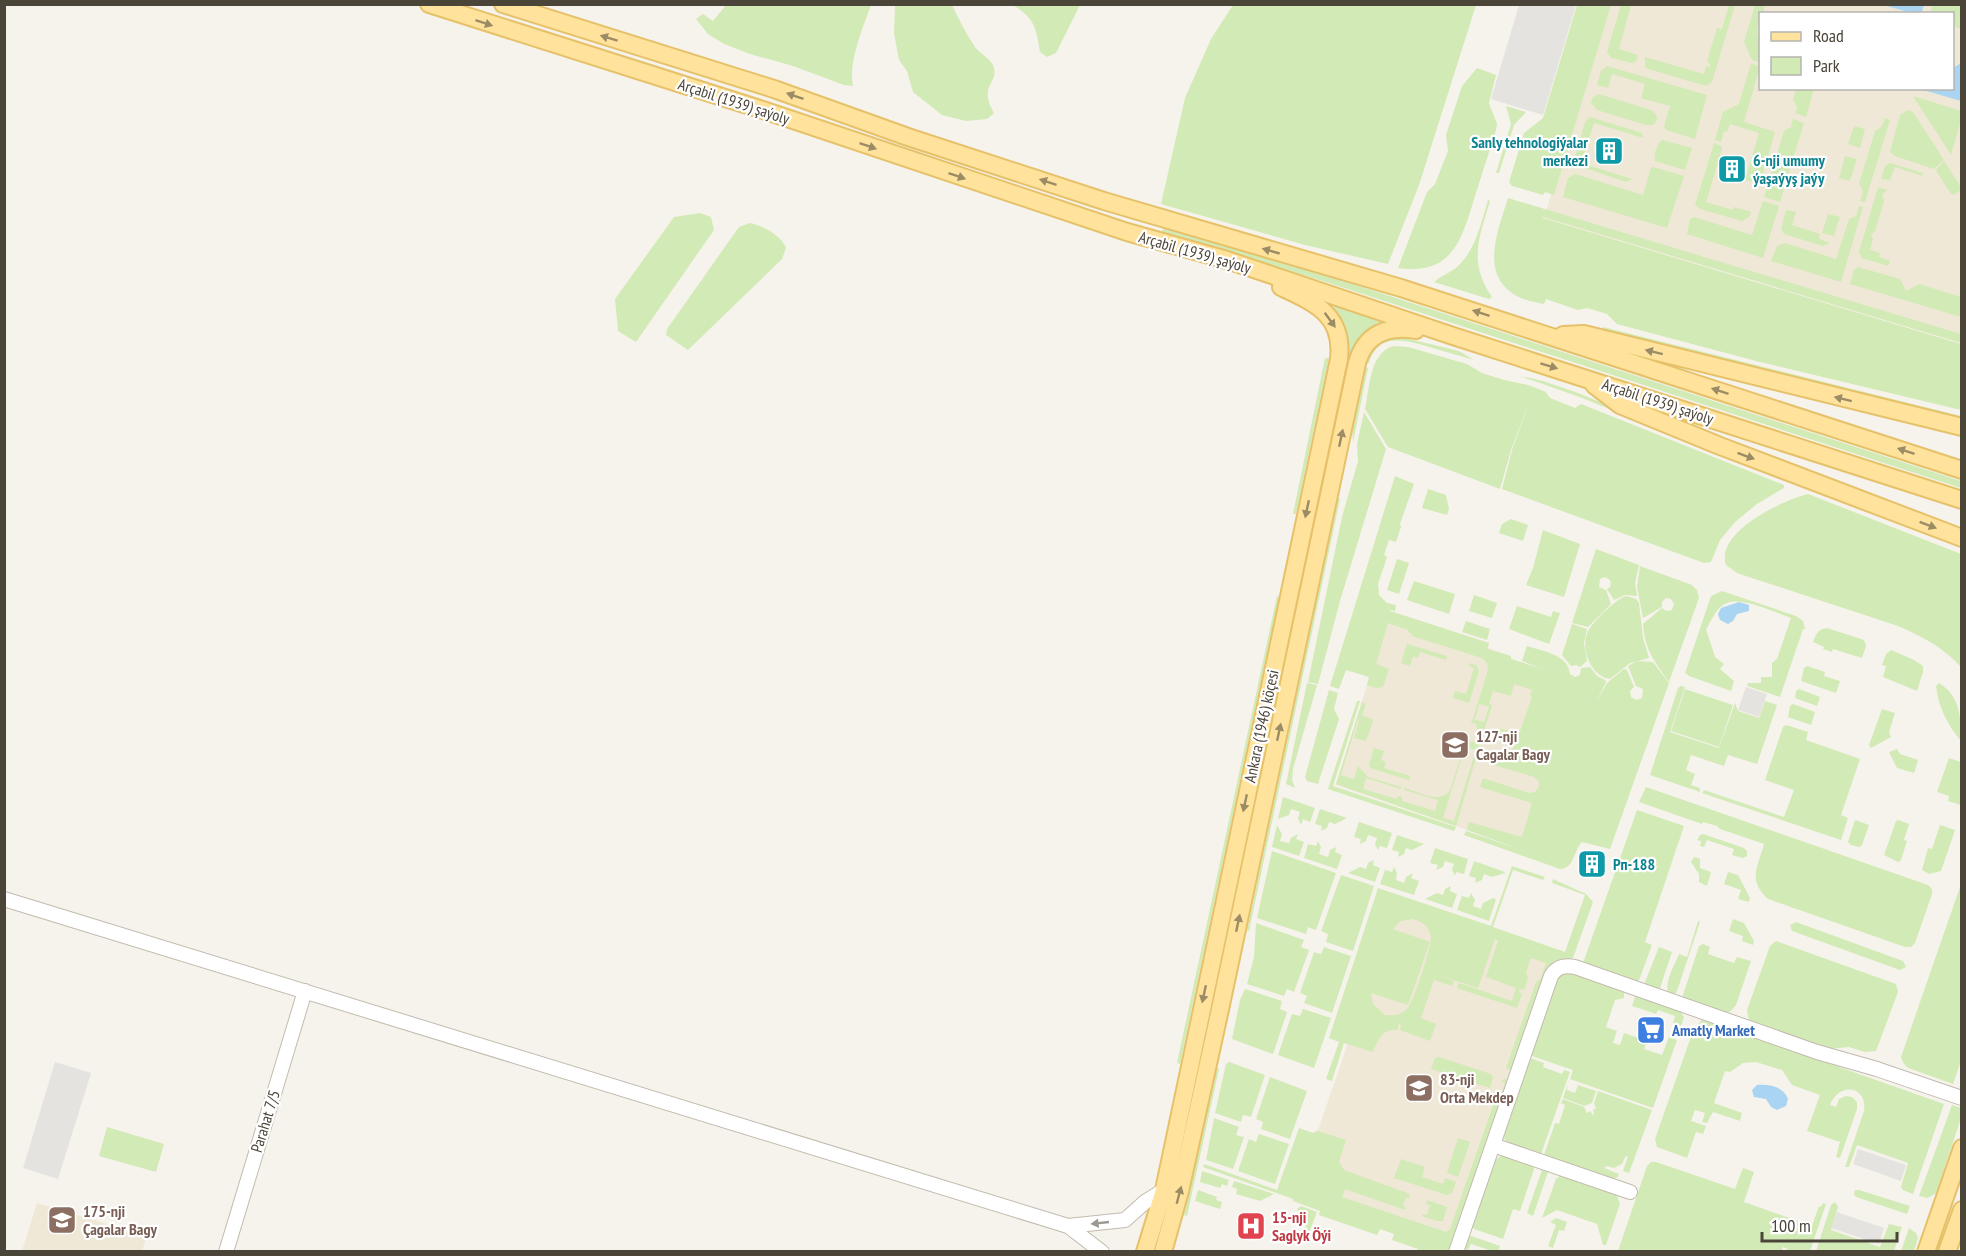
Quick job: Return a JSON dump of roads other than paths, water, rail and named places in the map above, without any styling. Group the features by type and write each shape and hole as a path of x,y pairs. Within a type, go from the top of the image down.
{"main road":[{"name":"Arçabil (1939) şaýoly","path":"429,4 766,111 1127,232 1227,260 1453,336 1962,500"},
{"name":"Arçabil (1939) şaýoly","path":"503,4 774,89 1104,201 1401,288 1962,470"},
{"path":"844,137 851,116"},
{"path":"902,157 908,136"},
{"name":"Ankara (1946) köçesi","path":"1145,1251 1164,1190 1340,351 1336,328 1322,309 1227,260"},
{"name":"Ankara (1946) köçesi","path":"1163,1251 1180,1191 1220,1014 1359,355 1372,337 1383,330 1410,329 1453,336"},
{"path":"1547,335 1584,334 1962,427"},
{"path":"1581,376 1620,405 1720,446 1962,538"},
{"path":"1926,1251 1962,1148"},
{"path":"1947,1251 1962,1210"}],"street":[{"path":"4,899 1068,1226 1102,1251"},
{"path":"1456,1251 1551,976 1557,969 1568,966 1817,1053 1877,1069 1962,1098"},
{"name":"Parahat 7/5","path":"226,1251 305,991"},
{"path":"1493,1145 1630,1192"},
{"path":"1068,1226 1125,1220 1145,1202 1164,1190"}],"water":[{"path":"1883,5 1924,5 1922,12 1908,12"},
{"path":"1961,63 1961,101 1923,90 1954,90 1954,67"},
{"path":"1739,602 1749,605 1749,611 1737,614 1728,624 1720,620 1718,614 1721,608"},
{"path":"1757,1085 1771,1086 1783,1091 1788,1099 1786,1106 1777,1110 1771,1107 1766,1099 1754,1097 1752,1090"}],"place":[{"name":"Sanly tehnologiýalar merkezi","path":"1609,151"},
{"name":"6-nji umumy ýaşaýyş jaýy","path":"1732,169"},
{"name":"127-nji Cagalar Bagy","path":"1455,745"},
{"name":"Рп-188","path":"1592,864"},
{"name":"Amatly Market","path":"1651,1030"},
{"name":"83-nji Orta Mekdep","path":"1419,1088"},
{"name":"175-nji Çagalar Bagy","path":"62,1220"},
{"name":"15-nji Saglyk Öýi","path":"1251,1226"}]}
